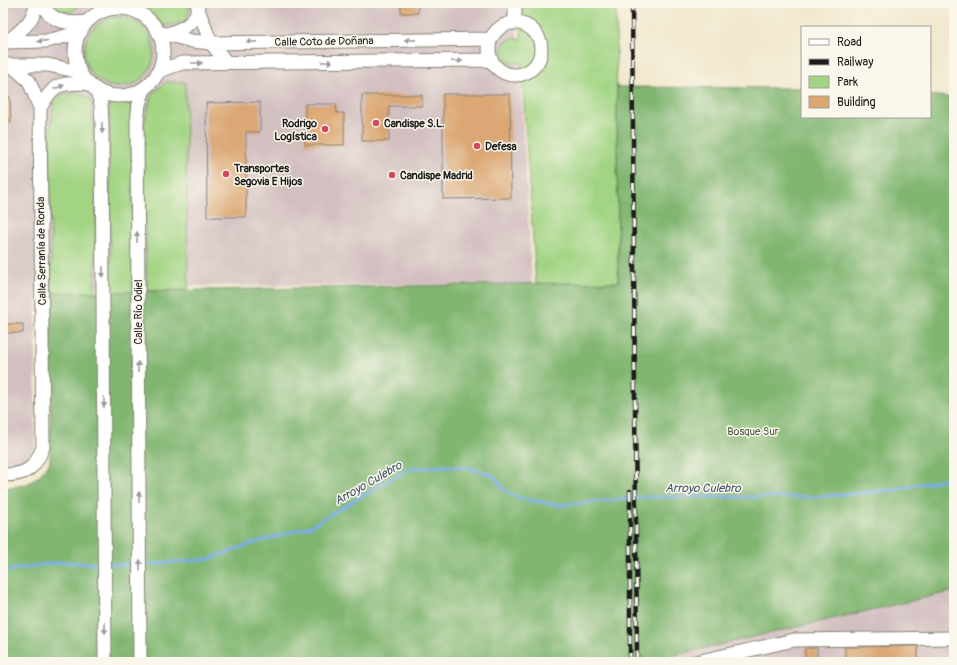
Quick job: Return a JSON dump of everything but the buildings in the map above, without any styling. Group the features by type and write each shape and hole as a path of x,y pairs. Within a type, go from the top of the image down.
{"street":[{"path":"5,42 27,26 35,14 36,3"},
{"path":"42,3 49,15 60,22 84,27"},
{"path":"515,3 515,23"},
{"path":"163,33 182,29 194,21 198,6"},
{"path":"198,6 211,43 227,63"},
{"path":"40,108 50,90 64,84 92,86 108,94 120,96 133,94 144,88 153,81 159,70 163,51 163,33 134,7 111,9 100,8 84,27 76,52 80,72 92,86 100,104 102,123 105,662"},
{"path":"515,23 527,26 537,36 541,51 535,65 521,74 512,75 499,70 491,60 489,53 491,39 499,28 515,23"},
{"path":"5,42 47,41 84,27"},
{"name":"Calle Coto de Doñana","path":"163,33 192,42 211,43 491,39"},
{"name":"Calle Coto de Doñana","path":"159,70 182,63 491,60"},
{"path":"7,65 48,65 80,72"},
{"name":"Calle Serranía de Ronda","path":"3,475 14,475 27,471 38,461 43,447 40,108 29,81 7,65"},
{"name":"Calle Río Odiel","path":"140,662 137,122 139,104 144,88"},
{"path":"696,662 794,640 954,638"}],"shaded area":[{"path":"3,3 517,3 532,284 36,287 35,446 31,457 25,463 15,467 3,469"},
{"path":"954,591 954,662 644,662"}],"green space":[{"path":"53,3 81,3 72,12 60,10"},
{"path":"139,3 191,3 186,21 164,26 154,16 139,7"},
{"path":"521,3 616,3 618,282 536,284 521,62 516,63 507,61 502,54 503,46 506,41 513,38 521,40"},
{"path":"119,17 132,20 144,27 151,39 154,52 151,65 144,77 132,84 119,87 106,84 94,77 87,65 84,52 87,39 94,27 106,20"},
{"path":"166,82 185,82 188,290 147,291 143,126 152,94"},
{"name":"Bosque Sur","path":"617,87 801,88 801,118 931,118 931,95 954,98 954,591 644,662 3,662 3,488 18,486 30,482 40,475 50,462 51,293 618,282"},
{"path":"78,93 91,99 96,180 95,292 51,293 50,133 54,102 61,94"},
{"path":"109,103 132,104 134,547 113,547"}],"waterway":[{"name":"Arroyo Culebro","path":"142,565 209,559 251,544 311,526 408,469 446,466 469,468 493,475 505,491 523,499 559,505 645,497 816,497 893,490 954,477"},
{"name":"Arroyo Culebro","path":"3,571 61,562 100,564"},
{"name":"Arroyo Culebro","path":"108,564 136,565"}],"railway":[{"path":"632,3 637,662"},
{"path":"630,491 630,662"}],"place":[{"name":"Candispe S.L.","path":"376,123"},
{"name":"Rodrigo Logística","path":"325,129"},
{"name":"Defesa","path":"477,146"},
{"name":"Transportes Segovia E Hijos","path":"226,174"},
{"name":"Candispe Madrid","path":"392,175"}]}
